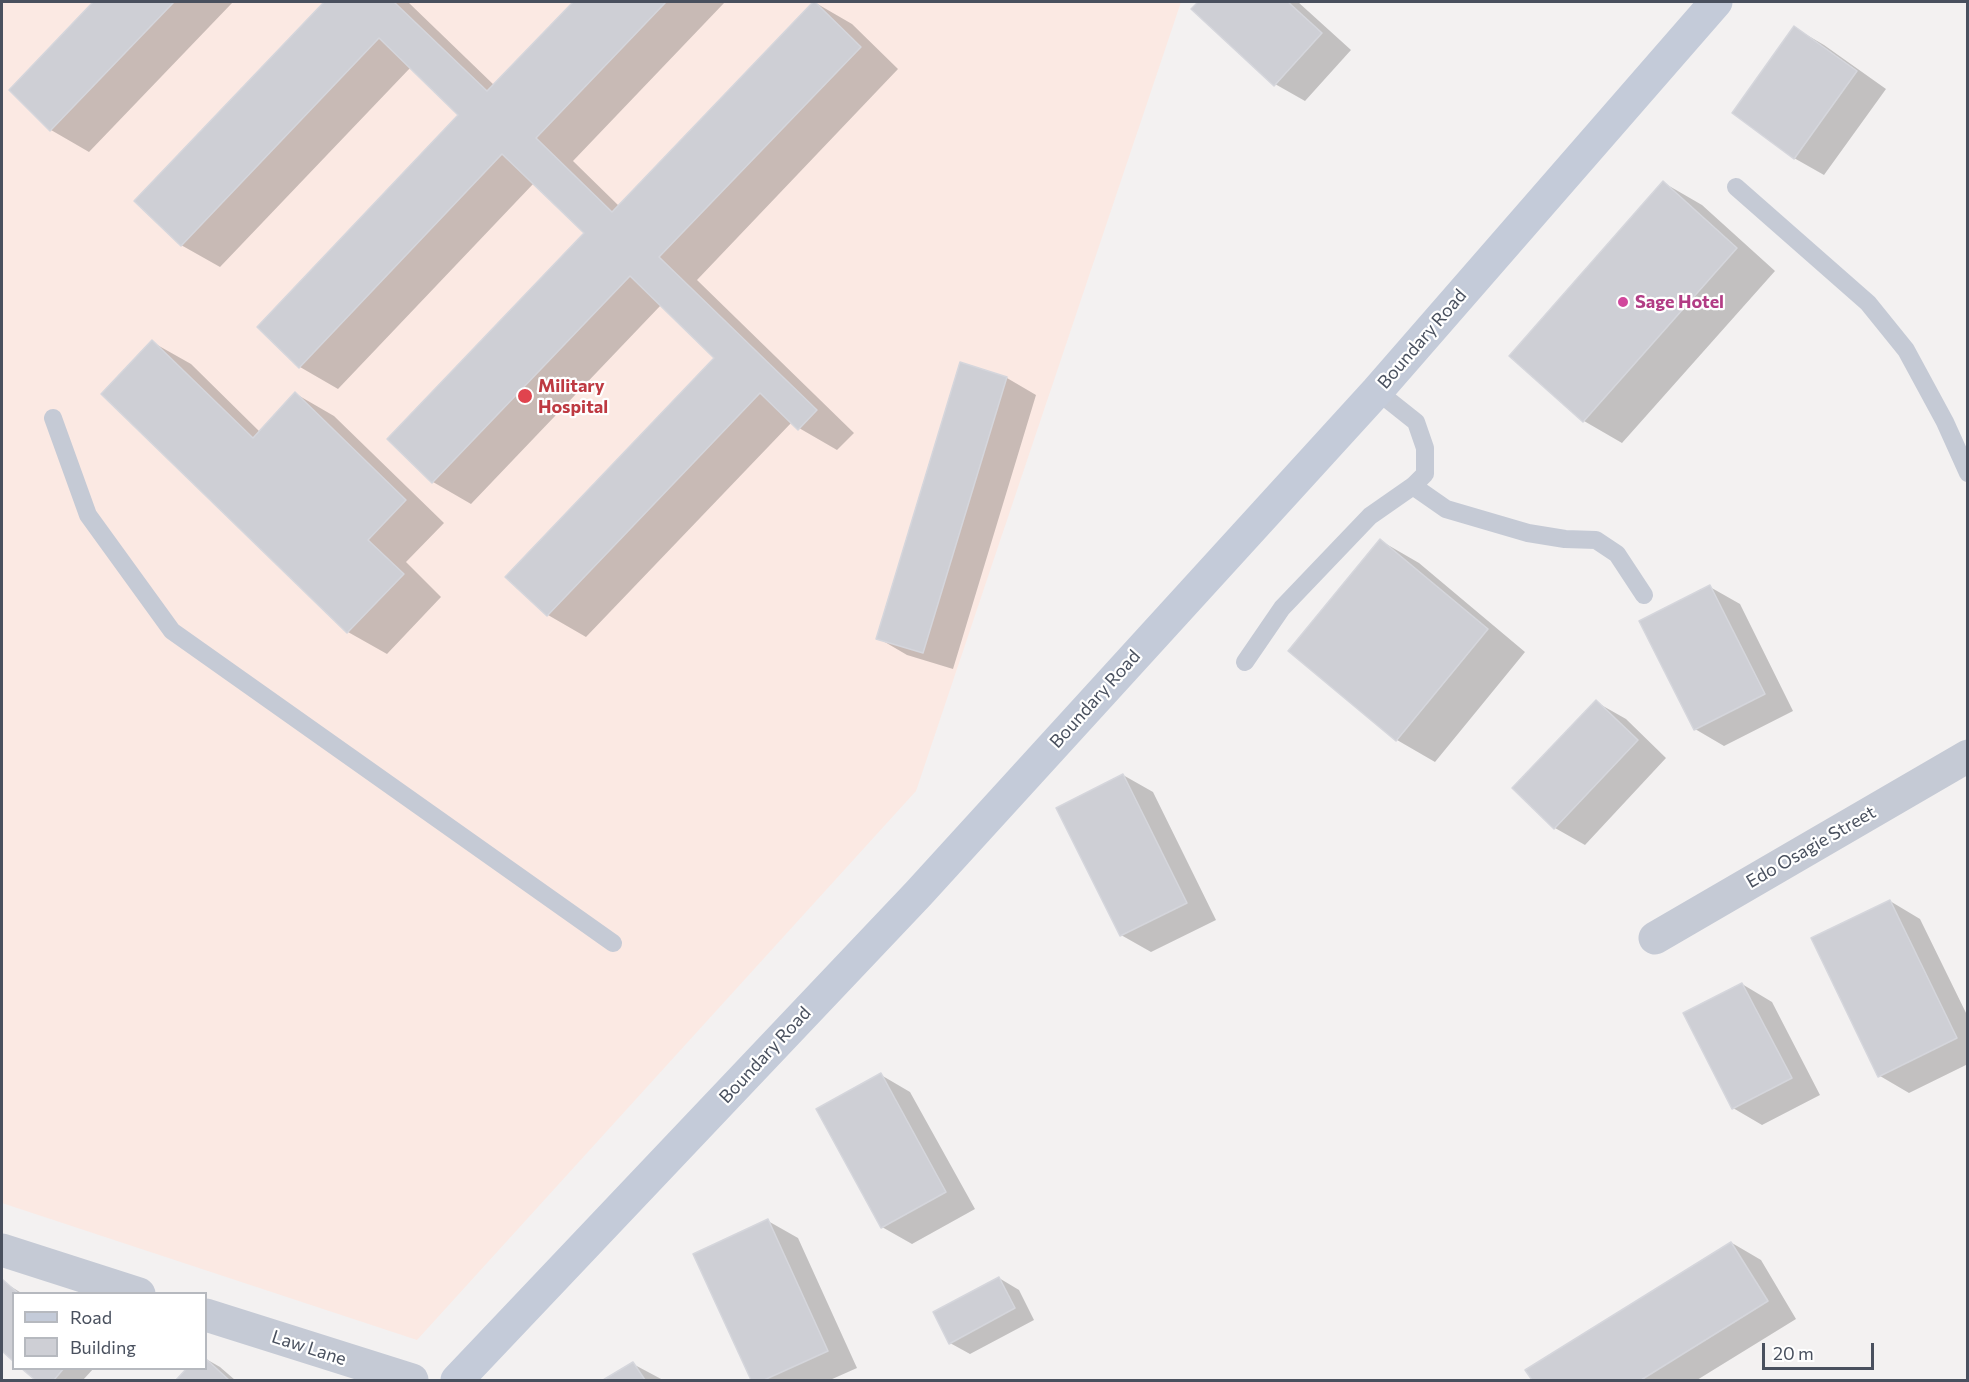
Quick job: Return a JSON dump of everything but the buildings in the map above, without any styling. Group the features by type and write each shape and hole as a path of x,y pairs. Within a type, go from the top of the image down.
{"street":[{"name":"Boundary Road","path":"457,1380 918,894 1377,391 1716,2"},
{"name":"Edo Osagie Street","path":"1655,938 1968,756"},
{"path":"2,1250 137,1292"},
{"name":"Law Lane","path":"207,1315 412,1380"}],"lane":[{"path":"1736,187 1868,303 1906,350 1945,422 1968,473"},
{"path":"1245,662 1290,599 1370,516 1413,486 1425,474 1425,448 1416,422 1377,391"},
{"path":"53,418 88,515 172,631 613,943"},
{"path":"1413,486 1446,509 1528,532 1565,539 1596,540 1617,554 1644,595"}],"shaded area":[{"name":"Military Hospital","path":"2,2 1181,2 916,791 417,1340 2,1203"}],"place":[{"name":"Sage Hotel","path":"1623,302"},
{"name":"Military Hospital","path":"525,396"}]}
